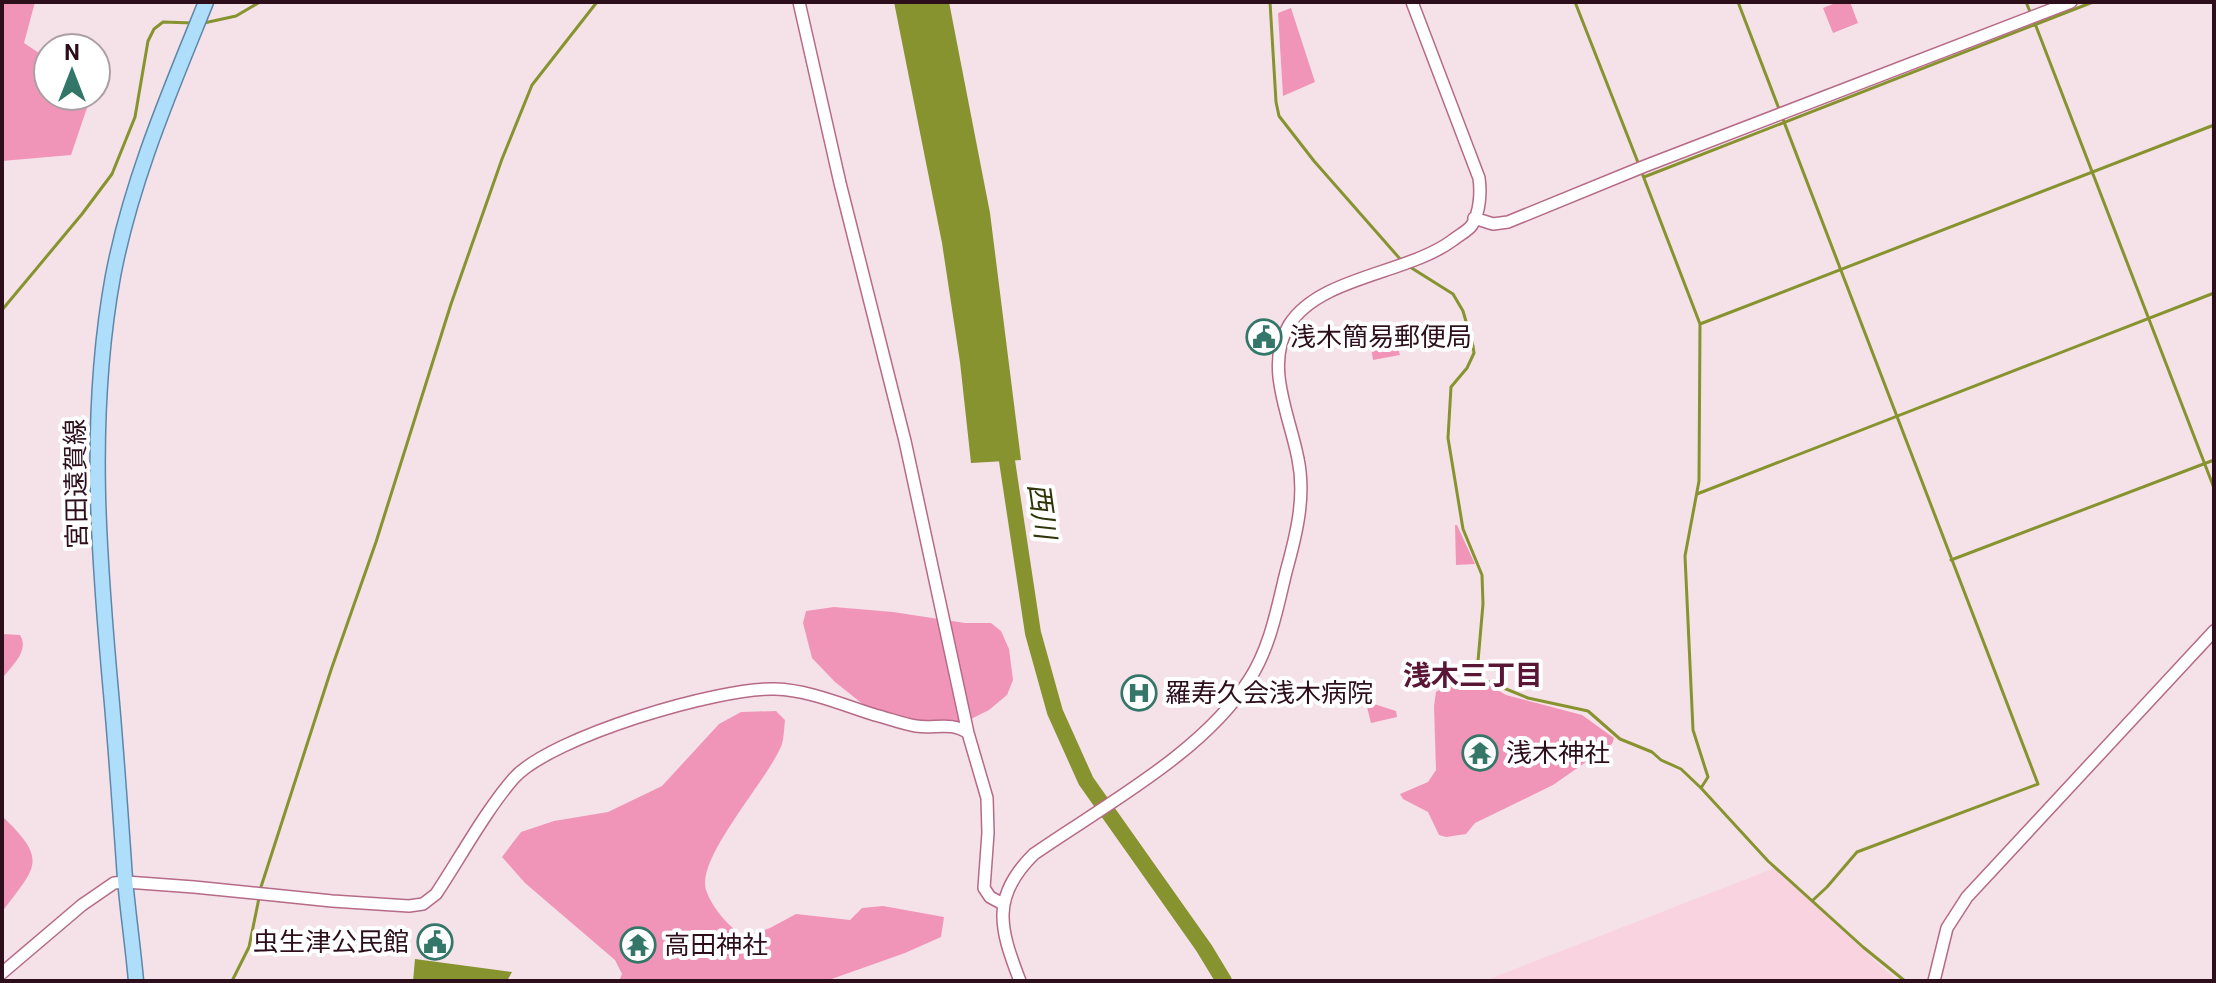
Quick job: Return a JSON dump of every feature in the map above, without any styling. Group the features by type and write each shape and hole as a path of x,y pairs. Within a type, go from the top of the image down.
{"main road":[{"name":"宮田遠賀線","path":"136,981 97,508 104,342 113,276 135,184 206,2"}],"street":[{"path":"799,2 840,183 905,441 968,733 987,798 984,888 990,897 1003,904"},
{"path":"1020,981 1006,939 1003,904 1008,885 1019,869 1034,854 1143,780 1204,733 1222,716 1249,680 1265,650 1301,508 1299,462 1277,360 1281,341 1290,324 1302,308 1326,294 1442,249 1471,226 1481,188 1479,178 1412,2"},
{"path":"1474,218 1493,224 1508,222 2071,2"},
{"path":"1934,981 1947,928 1967,897 2214,631"},
{"path":"2,973 82,905 114,883 368,904 423,904 436,894 515,777 534,761 579,739 693,700 774,689 810,695 918,726 952,726 968,733"}],"shaded area":[{"path":"2,2 35,2 24,43 32,48 32,112 86,112 71,155 2,161"},
{"path":"894,2 949,2 990,213 1021,460 971,463 942,243"},
{"path":"1838,2 1850,2 1858,23 1833,33 1823,8"},
{"path":"1291,8 1315,82 1283,96 1278,13"},
{"path":"1390,321 1400,355 1373,360 1368,329"},
{"path":"1457,525 1475,564 1456,565"},
{"path":"834,607 965,623 991,623 1001,631 1009,649 1013,680 1007,695 989,710 949,730 921,732 874,713 835,682 812,658 803,623 806,611"},
{"path":"2,634 20,635 23,647 2,679"},
{"path":"1468,678 1479,679 1506,695 1582,715 1614,738 1612,744 1553,785 1475,823 1466,834 1446,837 1439,835 1428,812 1403,799 1400,794 1428,782 1436,770 1436,692 1448,684"},
{"path":"1374,704 1396,711 1397,717 1371,723 1367,707"},
{"path":"776,711 785,720 782,744 722,839 706,876 706,890 717,910 744,937 796,914 850,920 862,908 883,906 944,917 941,937 826,981 619,981 622,974 615,960 525,883 502,857 521,832 554,821 608,812 662,786 719,724 741,712"},
{"path":"2,816 27,844 32,854 32,864 23,884 2,912"},
{"path":"1775,868 1897,981 1484,981"},
{"path":"415,959 512,972 507,981 413,981"}],"waterway":[{"path":"204,23 236,16 260,2"},
{"path":"260,890 376,542 451,304 502,159 532,85 597,2"},
{"path":"1270,2 1279,116 1401,260"},
{"path":"1575,2 1639,165"},
{"path":"1738,2 2038,784 1857,852 1812,901"},
{"path":"2026,2 2031,14"},
{"path":"1644,177 2093,2"},
{"path":"2034,21 2214,488"},
{"path":"2,310 112,174 135,117 148,41 154,29 163,22 193,23"},
{"path":"1700,324 2214,125"},
{"path":"1642,173 1700,324 1699,481 1685,556 1693,730 1708,777 1701,788"},
{"path":"1410,267 1453,294 1463,311 1473,346 1474,353 1467,368 1451,387 1448,438 1463,529 1482,575 1478,661 1484,680 1528,698 1588,711 1620,739 1652,752 1681,769 1768,861 1905,981"},
{"path":"1697,494 2214,293"},
{"name":"西川","path":"1004,441 1033,633 1055,712 1086,781 1224,981"},
{"path":"1951,560 2214,460"},
{"path":"232,981 249,947 259,898"}],"place":[{"name":"浅木簡易郵便局","path":"1264,337"},
{"name":"羅寿久会浅木病院","path":"1139,693"},
{"name":"浅木神社","path":"1480,753"},
{"name":"虫生津公民館","path":"435,942"},
{"name":"高田神社","path":"638,945"}],"district":[{"name":"浅木三丁目","path":"1473,675"}]}
